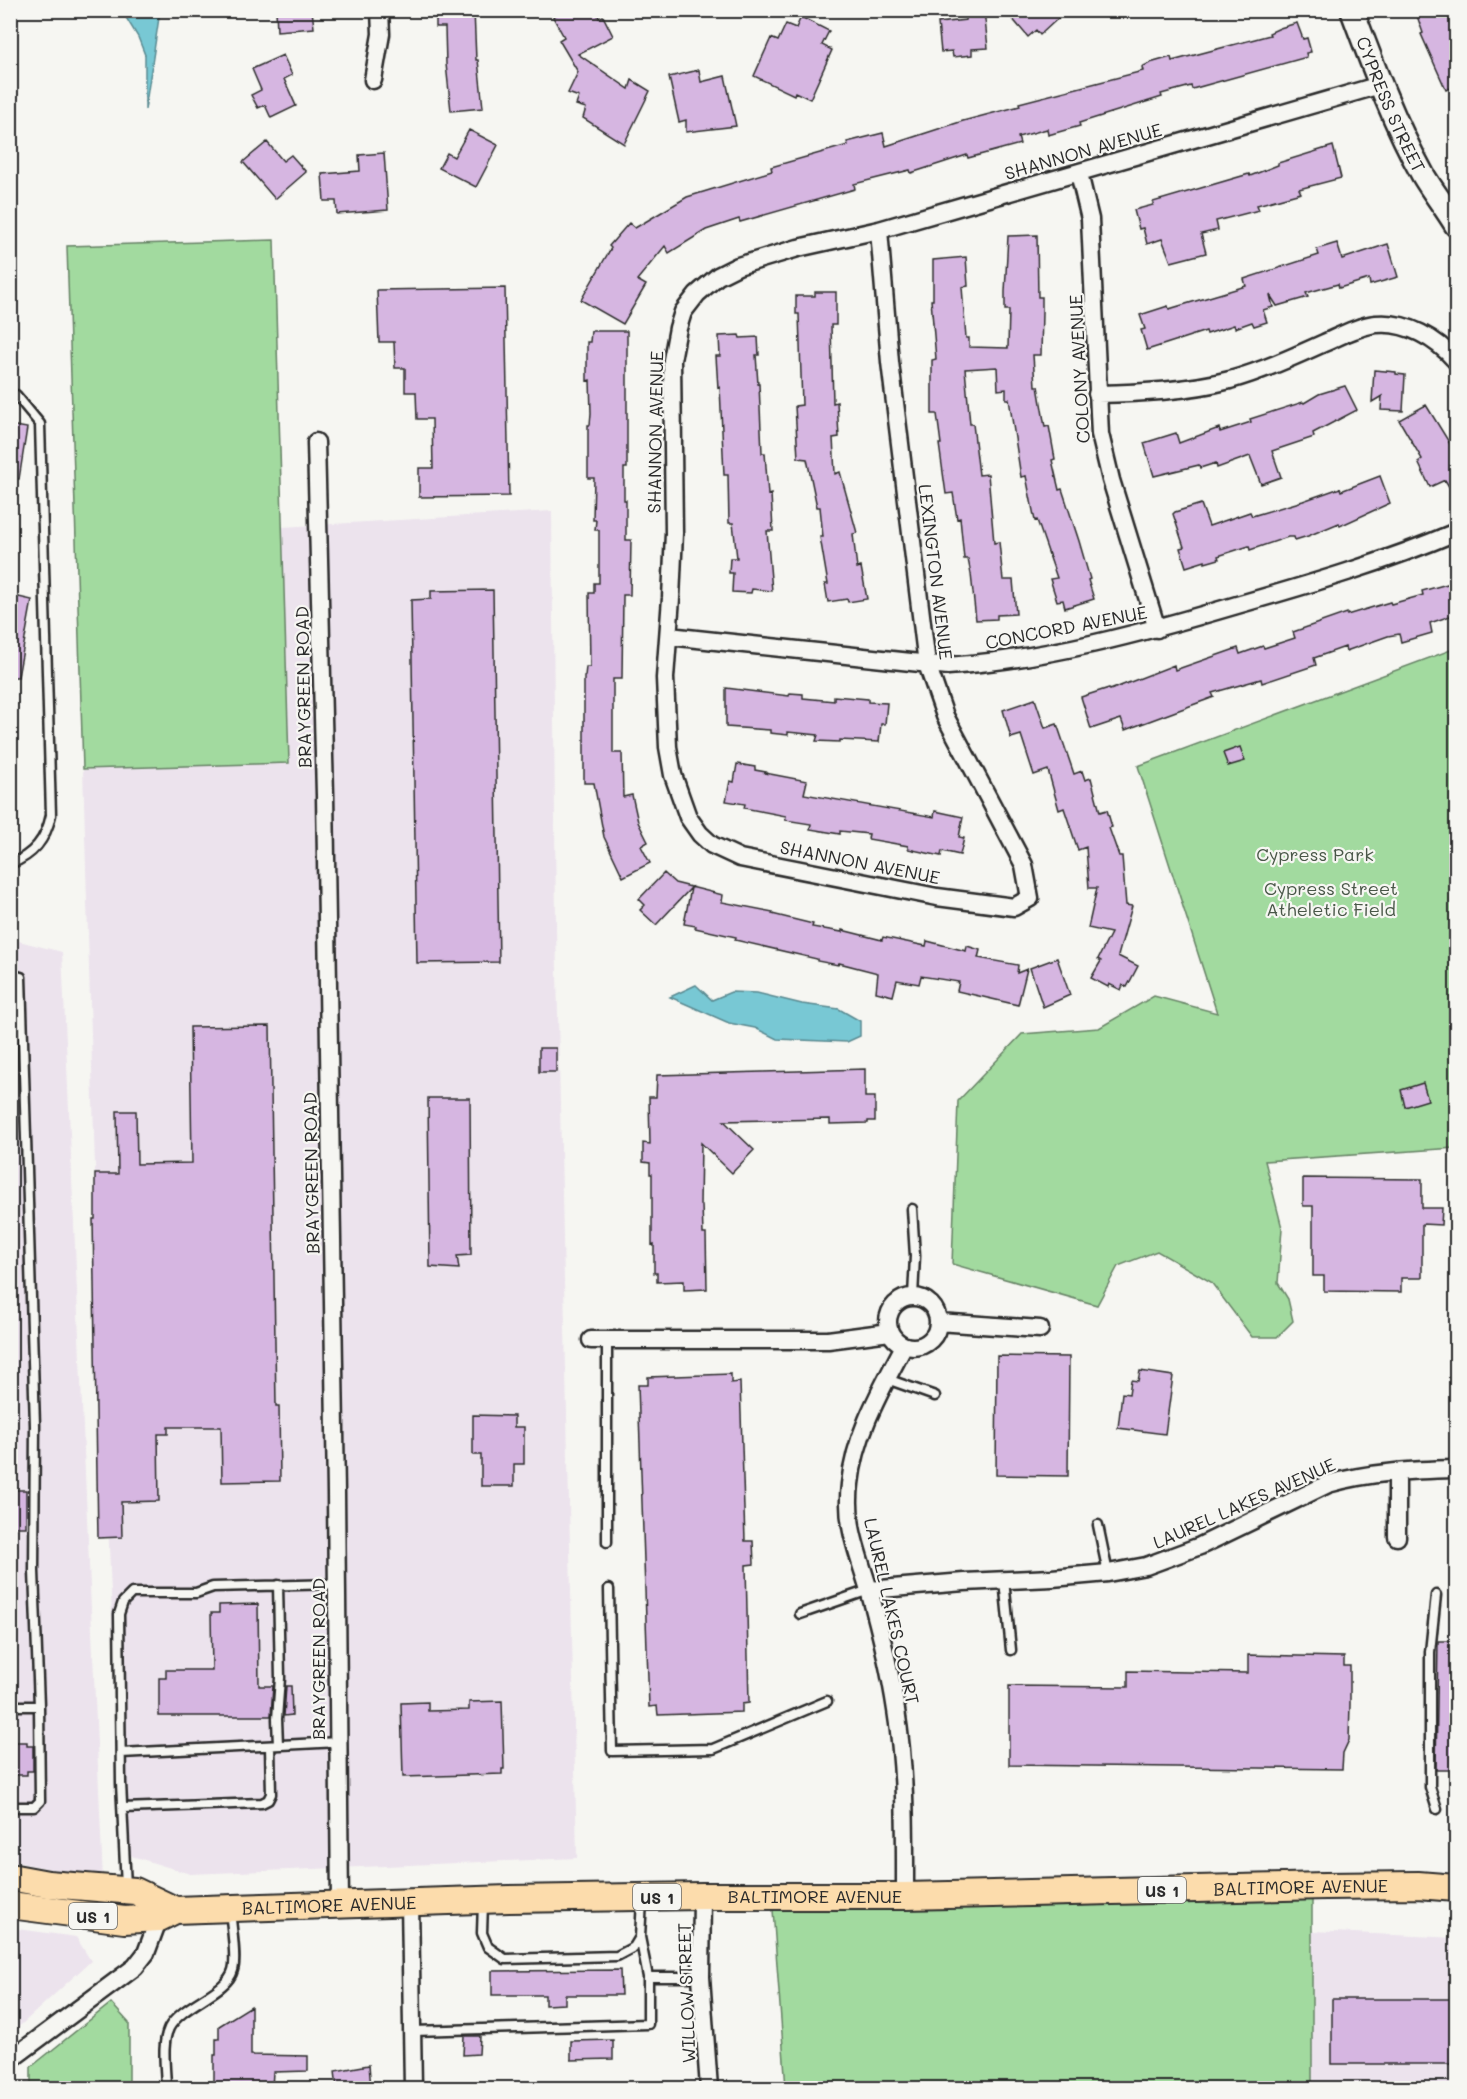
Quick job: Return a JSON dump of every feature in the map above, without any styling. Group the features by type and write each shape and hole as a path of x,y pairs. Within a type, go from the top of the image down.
{"main road":[{"name":"BALTIMORE AVENUE","path":"10,1877 48,1884 135,1891 167,1914"},
{"name":"BALTIMORE AVENUE","path":"10,1905 124,1920 230,1908 410,1900 905,1896 1318,1886 1418,1885 1456,1888"}],"street":[{"path":"373,80 381,34 380,10"},
{"name":"CYPRESS STREET","path":"1352,10 1380,85 1424,176 1456,225"},
{"name":"SHANNON AVENUE","path":"1030,898 1014,907 937,897 740,858 712,845 700,834 688,817 673,776 668,747 665,678 674,533 672,360 683,312 697,294 718,276 738,266 798,248 879,230 1380,85"},
{"name":"COLONY AVENUE","path":"1079,173 1090,219 1097,394 1103,450 1157,628"},
{"name":"LEXINGTON AVENUE","path":"879,230 890,363 927,664 945,716 1024,865 1030,898"},
{"path":"1097,394 1189,387 1229,380 1284,361 1353,331 1376,324 1400,327 1432,338 1456,361"},
{"name":"BRAYGREEN ROAD","path":"316,442 325,802 338,1584 340,1904"},
{"name":"CONCORD AVENUE","path":"669,636 948,666 1025,658 1157,628 1342,574 1456,532"},
{"path":"913,1297 922,1299 930,1305 936,1312 938,1322 931,1340 913,1347 904,1346 896,1340 890,1332 888,1323 895,1305 903,1299 913,1297"},
{"path":"938,1322 1040,1329"},
{"path":"599,1340 828,1340 890,1332"},
{"name":"LAUREL LAKES COURT","path":"904,1346 862,1432 850,1484 850,1530 869,1590 896,1710 904,1769 905,1896"},
{"name":"LAUREL LAKES AVENUE","path":"869,1590 1108,1573 1146,1566 1169,1559 1328,1484 1350,1478 1397,1472 1456,1469"},
{"path":"1397,1472 1397,1537"},
{"name":"WILLOW STREET","path":"702,1896 701,1977 709,2088"},
{"path":"410,1900 413,2088"},
{"path":"10,2060 135,1967 167,1914"}],"lane":[{"path":"10,395 16,395 40,424 51,815 48,828 34,851 10,864"},
{"path":"10,974 21,977 35,1425 34,1571 40,1801 34,1807 10,1807"},
{"path":"912,1209 915,1256 913,1297"},
{"path":"599,1340 607,1542"},
{"path":"887,1378 935,1396"},
{"path":"1098,1525 1108,1573"},
{"path":"1004,1580 1011,1650"},
{"path":"126,1890 119,1614 123,1602 132,1593 195,1593 213,1587 338,1584"},
{"path":"123,1808 262,1803 268,1800 271,1794 280,1678 278,1585"},
{"path":"609,1589 612,1751 713,1749 827,1701"},
{"path":"800,1614 869,1590"},
{"path":"1436,1595 1430,1652 1430,1787 1437,1809"},
{"path":"10,1706 39,1706"},
{"path":"121,1753 339,1742"},
{"path":"413,2031 648,2024 648,1977 640,1937 643,1897"},
{"path":"484,1899 482,1933 488,1947 506,1959 617,1956 634,1947 640,1937"},
{"path":"166,2088 166,2043 169,2028 183,2012 229,1980 234,1968 230,1908"},
{"path":"648,1977 701,1977"}],"shaded area":[{"path":"552,511 556,927 577,1858 190,1874 122,1853 100,1333 83,769 289,763 282,527"},
{"path":"11,939 62,952 103,1880 11,1861"},
{"path":"11,1928 76,1937 91,1961 11,2034"},
{"path":"1313,1931 1456,1938 1456,2088 1312,2088"}],"green space":[{"path":"274,240 289,763 83,769 67,246"},
{"name":"Cypress Park","path":"1456,648 1455,1148 1265,1161 1282,1228 1278,1283 1288,1299 1293,1321 1277,1337 1252,1337 1211,1282 1157,1251 1118,1266 1097,1305 952,1264 958,1101 1022,1034 1099,1028 1154,996 1217,1013 1138,766"},
{"path":"1312,1886 1312,2088 786,2088 772,1896"},
{"path":"111,2003 129,2023 129,2088 31,2088 31,2067"}],"water":[{"path":"122,11 160,11 145,110 145,55 138,37"},
{"path":"696,985 712,1000 731,992 757,993 802,1004 839,1009 860,1021 860,1036 847,1042 777,1039 755,1028 729,1023 670,997"}],"building":[{"path":"276,10 312,10 314,28 277,31"},
{"path":"436,10 474,10 476,60 478,60 483,108 451,111 445,27 436,27"},
{"path":"564,10 596,10 599,18 603,16 613,36 578,54 629,89 632,80 650,91 624,144 583,118 586,108 576,105 579,97 568,93 578,72 559,40 564,37 553,17"},
{"path":"965,10 984,10 988,48 972,49 972,55 953,57 952,51 941,52 938,23 966,20"},
{"path":"1005,10 1067,10 1040,35 1036,30 1028,37"},
{"path":"1415,10 1446,10 1456,35 1456,86 1446,90 1421,34 1423,33"},
{"path":"801,17 829,31 822,45 832,50 810,99 795,92 794,95 754,76 771,38 778,41 786,24 796,28"},
{"path":"1297,23 1303,39 1307,38 1311,52 1306,53 1307,57 1192,89 1191,86 1161,94 1162,97 1048,135 1047,129 1018,137 1020,144 968,158 967,155 911,173 910,170 854,184 855,189 740,222 739,219 706,230 669,253 665,246 637,280 646,285 623,324 581,300 611,248 609,246 629,223 635,228 687,197 772,171 771,167 848,145 847,142 883,133 886,146 963,121 1020,106 1019,103 1143,71 1142,67 1150,63 1171,57 1172,61 1270,35 1269,33 1280,28"},
{"path":"283,55 292,75 284,79 296,106 271,118 265,105 258,108 251,95 261,90 252,69"},
{"path":"699,70 701,82 725,76 736,126 686,132 686,120 679,122 669,77"},
{"path":"469,130 498,145 476,187 439,168 447,153 454,157"},
{"path":"267,142 283,161 291,155 306,172 275,199 243,162"},
{"path":"1333,146 1341,178 1299,189 1301,193 1257,205 1259,210 1216,221 1218,230 1201,234 1206,253 1171,262 1162,239 1147,244 1143,228 1139,229 1134,210 1153,205 1153,202 1249,174 1250,176 1278,165 1278,163"},
{"path":"384,153 388,210 337,214 336,201 324,201 322,174 360,171 359,155"},
{"path":"1037,235 1038,297 1042,297 1042,311 1041,355 1033,355 1035,386 1038,386 1045,427 1049,426 1055,459 1052,460 1059,490 1062,489 1079,541 1094,599 1065,608 1063,600 1057,601 1050,579 1057,578 1037,520 1035,521 1026,476 1021,477 1006,389 998,390 997,367 965,369 970,424 973,424 979,475 988,474 994,543 999,542 1003,580 1013,580 1016,614 997,615 997,619 976,620 971,574 968,559 964,559 960,518 957,519 953,493 946,494 937,414 932,414 932,360 936,359 931,300 933,300 933,260 966,257 968,286 962,287 966,338 969,338 969,347 1008,348 1009,310 1005,310 1005,292 1008,236"},
{"path":"1337,243 1342,259 1388,244 1398,277 1370,285 1369,279 1339,288 1338,284 1306,293 1308,297 1277,306 1270,295 1273,307 1263,310 1267,322 1254,326 1252,322 1235,328 1234,325 1207,334 1206,331 1147,350 1141,330 1145,329 1140,315 1168,306 1169,309 1246,286 1244,279 1319,255 1317,249"},
{"path":"505,288 509,496 419,497 419,468 433,468 432,419 417,419 416,392 405,392 405,368 395,368 394,342 379,342 377,290"},
{"path":"815,292 836,292 836,325 831,325 833,403 837,402 839,437 833,438 835,474 840,472 857,533 853,534 857,568 861,567 867,599 848,602 847,599 828,602 825,584 828,584 820,537 823,537 820,507 817,507 807,459 798,458 795,406 802,405 799,314 796,314 796,296 815,296"},
{"path":"591,331 627,331 627,468 624,468 624,500 626,500 626,540 631,540 630,595 623,595 622,679 613,679 613,753 622,753 623,797 632,795 638,822 648,842 641,846 650,863 623,877 604,837 594,783 584,783 584,676 586,667 590,667 589,593 594,593 594,583 599,583 599,530 595,530 596,520 593,520 594,478 588,478 588,425 590,425 591,413 590,380 587,381 587,342 590,342"},
{"path":"739,335 740,338 758,337 759,355 756,355 762,453 765,453 768,495 771,494 773,531 767,531 772,591 752,589 751,593 732,592 733,573 729,573 730,558 737,558 733,523 729,523 728,475 724,475 720,387 718,388 716,356 720,356 719,336"},
{"path":"1374,370 1405,375 1403,411 1381,410 1382,396 1372,402"},
{"path":"1345,386 1357,410 1313,433 1314,437 1272,451 1281,477 1261,484 1250,456 1217,468 1216,463 1200,468 1199,465 1154,476 1144,443 1176,433 1179,443 1219,428 1220,432 1251,422 1250,419 1304,403 1319,394"},
{"path":"1426,405 1450,444 1456,440 1456,498 1445,480 1430,487 1418,462 1422,459 1399,420"},
{"path":"10,425 27,428 19,479 10,479"},
{"path":"1380,476 1390,503 1340,526 1339,523 1295,540 1294,537 1288,537 1250,550 1249,546 1218,556 1219,559 1186,567 1180,548 1184,547 1173,514 1175,512 1201,504 1209,526 1250,512 1252,516 1340,488 1341,491"},
{"path":"1451,583 1456,602 1456,614 1430,623 1432,633 1401,642 1399,634 1346,651 1345,647 1314,658 1316,665 1262,683 1261,679 1212,693 1214,697 1125,730 1121,719 1091,729 1081,697 1109,688 1110,690 1174,665 1175,670 1238,648 1240,654 1263,646 1264,648 1295,638 1293,632 1347,613 1347,615 1423,595 1422,591"},
{"path":"493,590 499,962 417,963 411,600 431,599 431,591"},
{"path":"10,595 32,600 18,677 10,677"},
{"path":"726,688 789,696 790,693 803,694 803,698 834,701 834,696 887,703 885,724 881,724 879,742 816,741 818,735 788,732 788,735 770,733 770,730 726,727"},
{"path":"1035,699 1045,728 1057,724 1074,774 1082,771 1085,780 1091,778 1100,812 1107,810 1112,827 1109,828 1119,856 1122,856 1126,905 1132,906 1118,956 1138,966 1127,987 1123,985 1121,990 1109,984 1108,987 1091,978 1101,961 1098,959 1111,933 1088,928 1097,888 1089,888 1086,847 1078,850 1064,808 1059,810 1048,770 1034,775 1021,735 1011,738 1003,710"},
{"path":"1240,747 1245,761 1228,766 1223,753"},
{"path":"737,764 755,767 755,770 765,773 807,781 804,794 934,817 935,811 963,817 959,837 964,838 960,855 942,851 941,856 908,849 908,846 868,839 869,834 840,831 840,834 810,829 811,824 785,820 786,816 744,808 745,804 726,801 730,781 734,782"},
{"path":"664,873 675,883 723,895 722,902 773,912 772,914 813,924 812,927 842,932 842,930 882,940 883,937 926,946 927,941 966,951 967,946 980,950 978,958 1018,965 1017,973 1027,969 1018,1005 957,991 959,982 921,976 919,984 897,980 893,996 876,992 878,973 839,963 838,965 817,961 817,959 735,940 736,937 695,928 696,926 684,924 691,888 656,925 640,910 645,905 639,899"},
{"path":"1057,958 1070,995 1043,1007 1030,968"},
{"path":"270,1026 276,1406 279,1406 280,1481 222,1482 221,1427 168,1427 168,1434 158,1434 159,1501 121,1502 122,1537 98,1538 93,1219 95,1219 95,1174 118,1174 117,1111 136,1111 137,1164 192,1163 190,1027"},
{"path":"539,1048 556,1048 556,1072 539,1072"},
{"path":"865,1069 865,1097 875,1097 875,1121 830,1124 830,1119 724,1121 754,1150 732,1173 701,1143 700,1205 702,1205 703,1234 706,1234 707,1289 684,1290 684,1281 657,1282 657,1273 654,1273 654,1244 652,1245 652,1174 650,1174 650,1163 643,1162 643,1143 650,1144 649,1097 656,1097 657,1075"},
{"path":"1423,1083 1428,1100 1405,1107 1401,1090"},
{"path":"428,1098 470,1098 471,1255 457,1256 459,1269 430,1267"},
{"path":"1303,1178 1422,1179 1422,1208 1442,1208 1441,1225 1422,1224 1422,1278 1401,1278 1401,1292 1324,1291 1324,1276 1313,1276 1313,1206 1303,1206"},
{"path":"997,1356 1069,1357 1068,1476 996,1475"},
{"path":"1140,1371 1173,1376 1165,1434 1118,1428 1122,1393 1129,1394 1131,1380 1138,1381"},
{"path":"731,1374 731,1383 740,1382 745,1541 753,1541 754,1564 746,1565 749,1703 742,1704 742,1712 658,1715 657,1706 649,1707 638,1385 648,1385 648,1377"},
{"path":"473,1415 514,1416 514,1427 524,1427 524,1464 514,1464 514,1486 481,1486 481,1455 473,1455"},
{"path":"10,1490 26,1490 26,1527 10,1527"},
{"path":"258,1604 259,1686 273,1686 271,1716 159,1716 159,1678 166,1678 166,1670 212,1670 211,1613 219,1613 219,1605"},
{"path":"1438,1641 1456,1641 1456,1770 1436,1770"},
{"path":"1248,1655 1344,1657 1344,1666 1350,1666 1350,1704 1349,1740 1343,1753 1342,1769 1009,1765 1009,1686 1128,1687 1128,1671 1248,1673"},
{"path":"286,1686 291,1686 292,1715 284,1716"},
{"path":"502,1701 504,1769 502,1769 502,1774 403,1777 401,1703 428,1702 428,1711 469,1710 469,1702"},
{"path":"10,1742 27,1742 27,1746 33,1746 33,1771 27,1771 27,1775 10,1775"},
{"path":"620,1970 621,1995 565,1995 565,2004 545,2005 545,1995 492,1995 492,1971"},
{"path":"1332,1999 1456,1999 1456,2064 1332,2064"},
{"path":"251,2006 251,2055 308,2056 308,2071 273,2072 272,2088 214,2088 214,2055 216,2055 216,2039 219,2039 219,2026"},
{"path":"464,2036 480,2036 479,2054 463,2055"},
{"path":"613,2040 613,2059 571,2060 571,2041"},
{"path":"369,2065 371,2088 337,2088 335,2071"}],"park label":[{"name":"Cypress Street Atheletic Field","path":"1331,898"}]}
